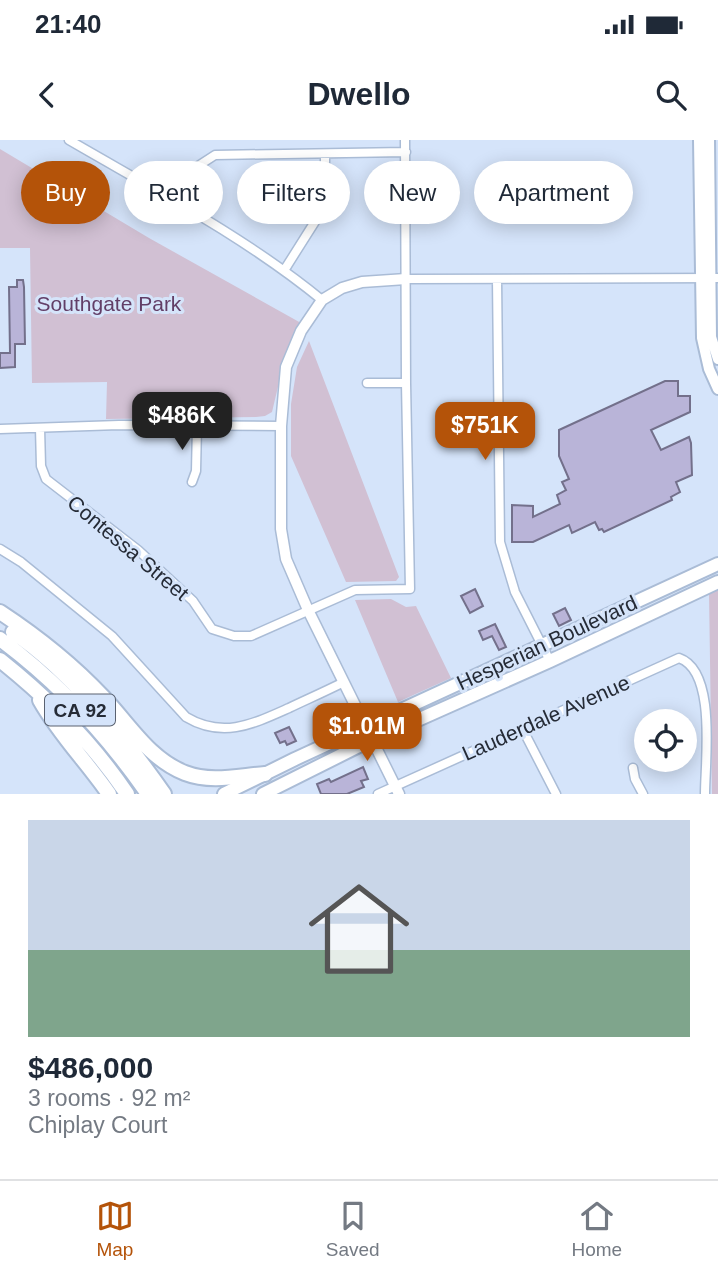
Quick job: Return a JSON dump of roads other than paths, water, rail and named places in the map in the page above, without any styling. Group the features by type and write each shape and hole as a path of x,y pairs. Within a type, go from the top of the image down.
{"highway":[{"path":"0,612 42,640 73,667 161,760 187,774 205,778 265,774"},
{"path":"0,623 25,640 83,694 125,740 164,794"},
{"name":"CA 92","path":"0,639 83,713 119,754 148,794"},
{"name":"CA 92","path":"0,660 33,686 78,731 127,794"},
{"path":"33,686 50,718 109,794"},
{"path":"205,778 223,794"}],"main road":[{"path":"699,140 710,278 702,338 709,369 718,389"},
{"path":"709,140 711,337 718,359"},
{"name":"Hesperian Boulevard","path":"223,794 718,564"},
{"name":"Hesperian Boulevard","path":"263,794 373,740 718,582"}],"street":[{"path":"69,140 124,172"},
{"path":"367,383 406,383 405,140"},
{"path":"206,161 215,155 406,152"},
{"path":"285,270 321,212 325,185 325,155"},
{"path":"211,224 285,270 322,300"},
{"path":"397,789 308,610 286,559 281,529 281,426 286,367 301,331 322,300 342,288 362,282 405,279 710,278"},
{"path":"498,279 500,542 510,580 550,661"},
{"name":"Contessa Street","path":"40,428 41,466 46,479 138,550 193,601 212,629 243,638 355,590 410,589 406,383"},
{"path":"0,429 119,425 281,426"},
{"path":"192,482 196,471 197,426"},
{"path":"0,549 21,562 112,636 186,717 196,723 209,728 251,725 344,682"},
{"name":"Lauderdale Avenue","path":"378,794 397,789 675,658 684,659 692,665 702,685 705,709 705,794"},
{"path":"523,730 556,794"},
{"path":"633,768 643,794"}],"park label":[{"name":"Southgate Park","path":"109,304"}]}
